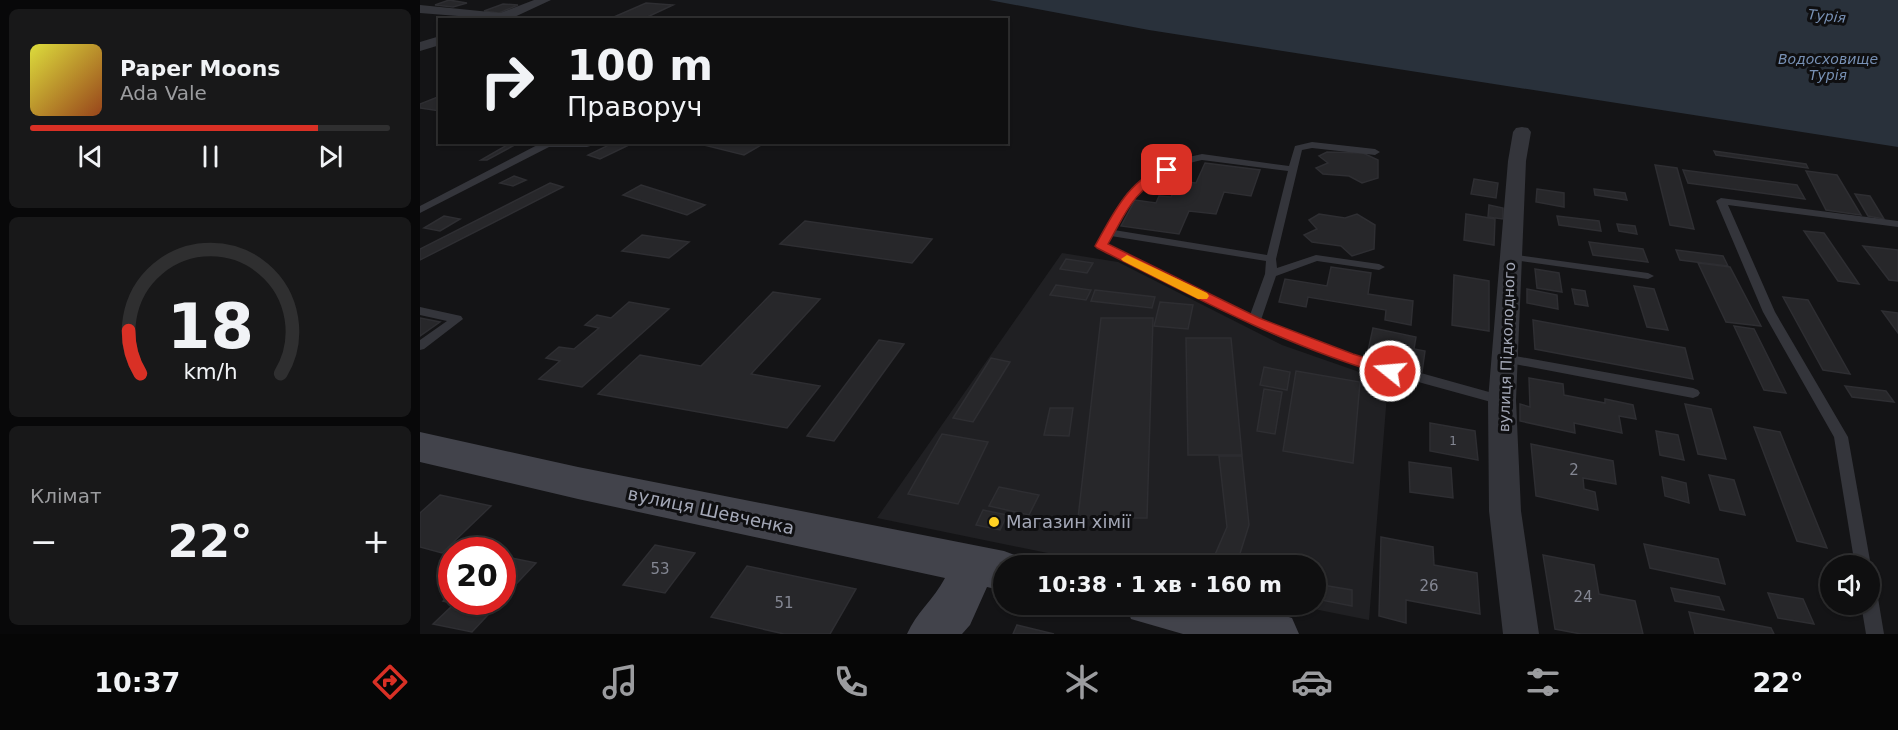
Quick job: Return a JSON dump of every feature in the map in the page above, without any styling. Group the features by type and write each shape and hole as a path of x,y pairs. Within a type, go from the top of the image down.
{"street":[{"path":"500,18 545,0"},
{"path":"420,9 490,18"},
{"path":"420,47 438,41"},
{"name":"вулиця Підколодного","path":"1521,634 1505,511 1502,400 1517,161 1522,132"},
{"name":"вулиця Шевченка","path":"420,447 578,483 989,568"},
{"path":"931,634 989,568"},
{"path":"1195,615 1275,634"}],"lane":[{"path":"420,210 548,144"},
{"path":"567,144 578,146 589,144"},
{"path":"1254,321 1270,274 1271,259 1298,148 1312,145 1375,152"},
{"path":"1292,169 1202,157 1183,161 1150,178 1130,195 1101,246 1254,321 1348,358 1502,400"},
{"path":"1861,555 1841,437 1768,312 1721,201 1898,225"},
{"path":"1108,232 1271,259"},
{"path":"1510,257 1648,276"},
{"path":"1270,274 1317,258 1379,267"},
{"path":"420,311 457,319 420,346"},
{"path":"1504,358 1693,393"},
{"path":"1872,615 1875,634"}],"shaded area":[{"path":"1062,253 1118,262 1282,345 1388,382 1369,620 1326,611 1326,555 1057,555 877,518"}],"water":[{"name":"Водосховище Турія","path":"989,0 1898,0 1898,147 1149,30"}],"building":[{"path":"449,0 467,3 453,7 435,5"},
{"path":"646,3 673,5 645,18 612,18"},
{"path":"503,4 518,5 499,13 484,11"},
{"path":"438,97 438,111 420,108 420,104"},
{"path":"611,144 631,144 600,159 588,155"},
{"path":"700,144 763,144 744,155"},
{"path":"507,145 513,146 487,160 481,160"},
{"path":"1714,151 1806,164 1808,168 1716,155"},
{"path":"1327,152 1363,153 1378,160 1378,178 1362,183 1349,176 1323,174 1316,168 1328,163 1319,156"},
{"path":"1205,163 1260,170 1251,196 1224,192 1216,214 1189,211 1179,234 1121,226 1135,200 1156,203 1159,196 1171,197 1179,181 1196,183"},
{"path":"1655,165 1677,168 1694,229 1670,225"},
{"path":"1683,170 1797,185 1805,199 1688,183"},
{"path":"1806,171 1837,175 1861,215 1826,210"},
{"path":"514,176 526,180 513,186 500,183"},
{"path":"1474,179 1498,183 1496,198 1471,194"},
{"path":"550,183 563,187 420,260 420,249"},
{"path":"641,185 705,205 687,215 623,195"},
{"path":"1537,189 1564,193 1564,207 1536,202"},
{"path":"1594,189 1625,193 1627,200 1595,195"},
{"path":"1855,194 1870,196 1884,219 1868,216"},
{"path":"1489,205 1503,208 1503,219 1488,217"},
{"path":"1319,214 1345,218 1357,214 1375,225 1374,249 1352,256 1341,246 1312,242 1304,235 1317,229 1309,220"},
{"path":"1466,214 1495,219 1494,245 1464,240"},
{"path":"444,216 460,219 440,231 424,228"},
{"path":"1557,216 1599,221 1601,231 1559,225"},
{"path":"805,221 932,239 912,263 780,244"},
{"path":"1617,224 1635,226 1637,234 1619,231"},
{"path":"1804,231 1824,233 1859,284 1838,281"},
{"path":"642,235 689,242 669,258 622,251"},
{"path":"1589,242 1643,249 1648,262 1593,255"},
{"path":"1863,246 1898,250 1898,281 1889,280"},
{"path":"1676,250 1723,256 1728,266 1680,260"},
{"path":"1066,259 1093,263 1087,273 1060,269"},
{"path":"1698,263 1730,267 1761,326 1726,322"},
{"path":"1331,267 1371,273 1368,294 1413,301 1411,325 1385,320 1386,310 1308,297 1306,307 1279,302 1285,279 1327,286"},
{"path":"1535,269 1559,273 1562,292 1537,288"},
{"path":"1454,275 1489,281 1489,331 1452,325"},
{"path":"1056,285 1091,290 1086,300 1050,295"},
{"path":"1634,286 1654,289 1668,330 1647,327"},
{"path":"1527,289 1557,295 1558,309 1527,303"},
{"path":"1572,289 1585,291 1588,306 1575,304"},
{"path":"1095,290 1155,297 1152,308 1091,301"},
{"path":"773,292 820,299 751,374 820,386 787,428 598,394 640,355 701,366"},
{"path":"1783,297 1808,300 1850,374 1823,370"},
{"path":"629,302 669,309 582,387 539,379 560,361 546,358 559,347 574,349 599,328 585,325 597,315 611,318"},
{"path":"1160,302 1193,305 1188,329 1154,326"},
{"path":"1882,311 1898,313 1898,333"},
{"path":"420,318 440,322 420,336"},
{"path":"1101,318 1153,318 1147,518 1078,518"},
{"path":"1533,320 1685,348 1693,379 1535,349"},
{"path":"1734,326 1754,329 1786,393 1764,390"},
{"path":"1373,328 1416,337 1414,349 1425,351 1422,372 1366,360"},
{"path":"1186,338 1231,338 1242,455 1188,455"},
{"path":"879,340 904,344 834,441 807,436"},
{"path":"991,358 1010,362 973,422 953,418"},
{"path":"1264,367 1290,372 1287,390 1260,385"},
{"path":"1296,371 1360,382 1353,463 1283,451"},
{"path":"1529,378 1563,384 1564,395 1605,403 1605,399 1633,405 1636,419 1619,416 1622,433 1574,423 1575,433 1520,421 1520,404 1530,407"},
{"path":"1845,386 1886,391 1894,402 1852,397"},
{"path":"1264,389 1282,392 1275,434 1257,431"},
{"path":"1685,404 1711,409 1726,459 1698,454"},
{"path":"1050,408 1073,408 1069,436 1044,435"},
{"path":"1430,423 1475,431 1478,460 1430,451"},
{"path":"1754,427 1780,432 1827,548 1797,541"},
{"path":"1656,431 1678,435 1684,460 1660,455"},
{"path":"942,434 988,442 958,504 908,494"},
{"path":"1531,444 1613,461 1616,484 1583,478 1584,489 1595,492 1598,510 1536,496"},
{"path":"1219,456 1242,456 1249,525 1240,555 1215,555 1227,527"},
{"path":"1409,462 1451,468 1453,498 1410,492"},
{"path":"1709,475 1734,480 1745,515 1720,510"},
{"path":"1662,477 1686,483 1689,503 1665,496"},
{"path":"999,487 1039,495 1029,515 989,506"},
{"path":"440,495 491,506 459,537 438,537 438,552 420,547 420,513"},
{"path":"983,510 1007,515 1000,530 976,525"},
{"path":"1381,537 1433,547 1434,565 1477,573 1480,614 1406,600 1406,623 1379,616"},
{"path":"1644,544 1718,559 1725,584 1650,568"},
{"path":"655,545 695,553 665,593 623,585"},
{"path":"1543,555 1594,565 1599,594 1635,601 1643,634 1581,634 1555,629"},
{"path":"516,559 536,563 516,584"},
{"path":"747,566 856,589 830,634 784,634 711,617"},
{"path":"1326,586 1352,590 1352,606 1326,601"},
{"path":"1671,588 1719,597 1724,610 1675,601"},
{"path":"1768,593 1803,599 1814,624 1778,618"},
{"path":"1689,612 1771,628 1774,634 1695,634"},
{"path":"442,615 488,615 472,632 433,624"},
{"path":"1017,625 1054,634 1013,634"}],"slow traffic":[{"path":"1127,259 1203,296"}],"place":[{"name":"Магазин хімії","path":"994,522"}],"route":[{"path":"1167,170 1150,178 1130,195 1101,246 1254,321 1348,358 1390,371"}],"water label":[{"name":"Турія","path":"1827,16"}]}
